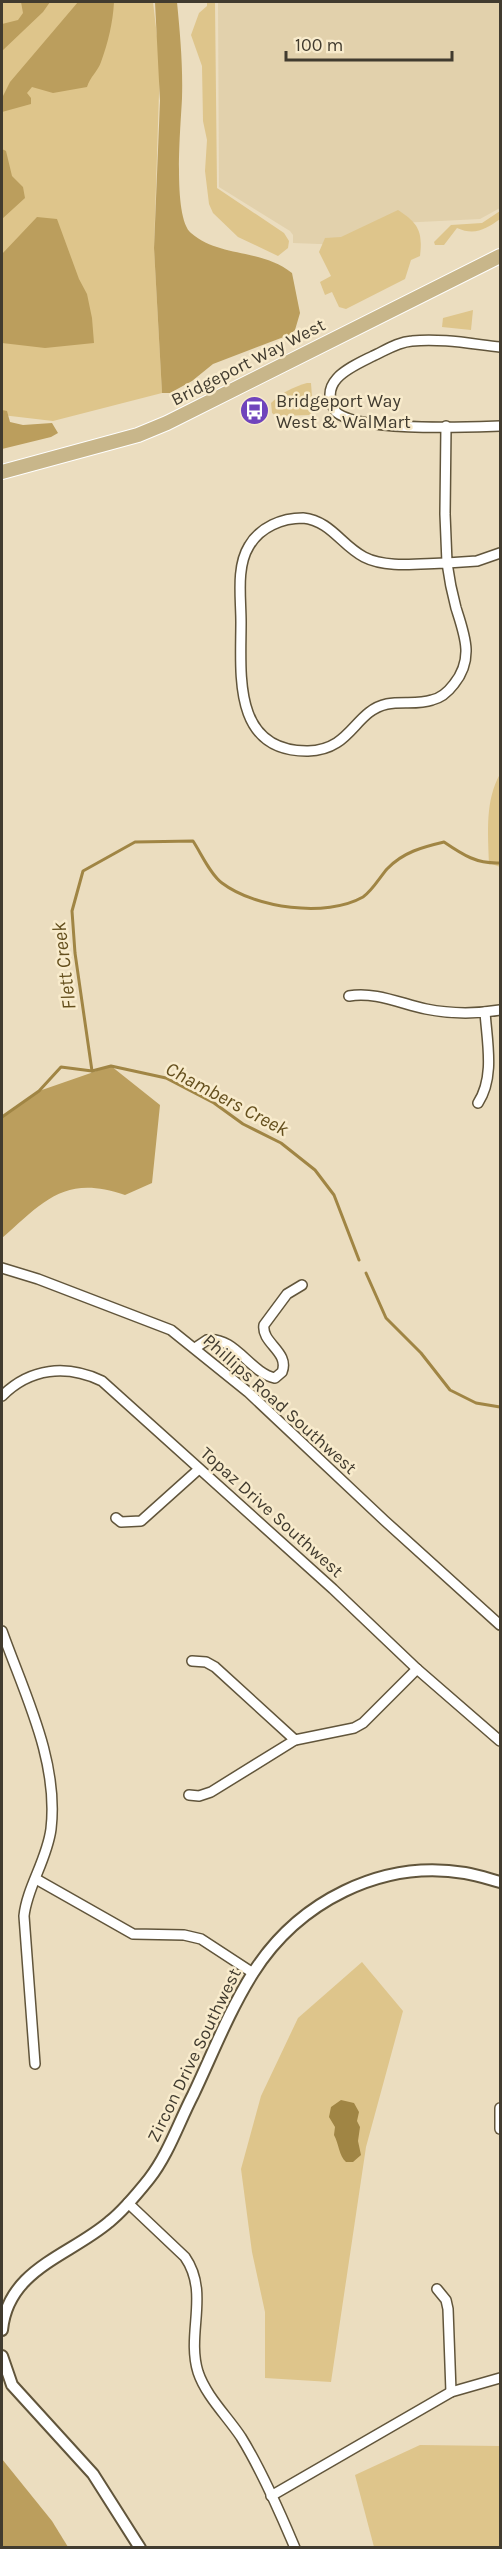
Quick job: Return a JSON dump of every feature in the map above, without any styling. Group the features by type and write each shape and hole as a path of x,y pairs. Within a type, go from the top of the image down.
{"main road":[{"name":"Bridgeport Way West","path":"2,472 138,435 167,423 501,256"}],"street":[{"path":"501,347 425,340 400,343 344,371 335,381 331,393 336,412 353,421 446,426 501,426"},
{"path":"446,426 447,563 467,648 464,670 447,693 429,701 377,707 368,713 343,740 316,750 282,747 269,740 256,727 245,708 241,687 240,585 246,553 260,533 286,519 308,518 330,528 356,552 374,561 447,563 477,561 501,553"},
{"path":"349,996 367,994 429,1010 485,1012 501,1010"},
{"path":"478,1103 484,1094 488,1071 485,1012"},
{"name":"Phillips Road Southwest","path":"2,1268 38,1279 171,1330 248,1392 360,1499 501,1625"},
{"path":"195,1348 207,1340 219,1340 262,1372 275,1378 282,1372 284,1364 279,1352 264,1335 264,1325 287,1294 302,1285"},
{"name":"Topaz Drive Southwest","path":"2,1396 12,1385 30,1376 71,1371 87,1374 102,1381 417,1669 501,1741"},
{"path":"116,1518 122,1522 141,1521 199,1468"},
{"path":"2,1631 48,1764 51,1829 46,1852 28,1898 24,1916 35,2064"},
{"path":"192,1662 206,1662 215,1667 296,1740"},
{"path":"189,1795 199,1796 211,1792 296,1740 354,1728 363,1723 417,1669"},
{"name":"Zircon Drive Southwest","path":"2,2330 5,2310 11,2297 27,2276 109,2222 128,2203 158,2165 253,1973 279,1940 302,1917 333,1896 366,1880 397,1874 428,1871 465,1873 501,1882"},
{"path":"36,1879 133,1934 184,1935 201,1939 253,1973"},
{"path":"501,2108 501,2129"},
{"path":"128,2203 185,2257 191,2266 198,2289 194,2352 200,2377 241,2438 295,2547"},
{"path":"437,2289 446,2300 448,2309 451,2392"},
{"path":"2,2356 12,2385 93,2474 140,2547"},
{"path":"271,2496 451,2392 501,2378"}],"shaded area":[{"path":"2,2 153,2 160,62 154,248 162,393 53,421 2,415"},
{"path":"21,2 50,2 43,12 2,51 2,24 18,20 23,13"},
{"path":"78,2 114,2 104,55 87,87 53,93 32,87 27,93 31,98 31,104 2,112 2,98 10,82"},
{"path":"155,2 177,2 182,74 179,169 181,209 185,224 191,233 202,241 267,260 292,273 300,313 295,330 289,335 213,364 192,381 170,393 162,393 154,248 160,101"},
{"path":"207,2 215,2 217,188 284,233 289,241 288,248 278,256 238,237 213,213 209,204 205,171 207,140 203,121 202,66 191,35 199,13 207,6"},
{"path":"218,2 500,2 500,208 480,219 379,224 345,245 293,243 293,235 290,231 219,187"},
{"path":"2,149 6,151 12,176 23,187 25,198 2,219"},
{"path":"398,210 418,228 421,240 420,256 411,260 405,279 346,309 339,307 332,292 325,295 320,282 331,276 319,252 325,238 341,237"},
{"path":"500,211 500,219 485,228 469,231 457,228 444,245 435,245 434,242 451,225 482,223"},
{"path":"37,217 57,219 79,279 87,294 94,343 45,348 2,343 2,254"},
{"path":"473,310 471,330 442,327 443,318"},
{"path":"311,383 313,411 309,415 276,416 272,413 271,403 275,399"},
{"path":"2,410 7,411 10,422 23,425 52,423 58,433 51,437 2,449"},
{"path":"500,774 500,867 489,863 488,828 492,795"},
{"path":"111,1066 160,1105 152,1183 125,1195 104,1189 86,1188 57,1195 30,1213 2,1238 2,1117 39,1091"},
{"path":"362,1962 403,2011 366,2147 331,2382 265,2378 265,2312 252,2252 241,2169 261,2096 298,2018"},
{"path":"341,2100 354,2103 359,2112 357,2121 360,2127 358,2141 361,2155 353,2162 346,2162 342,2157 334,2135 335,2127 329,2117 331,2107"},
{"path":"420,2445 500,2446 500,2547 374,2547 355,2475"},
{"path":"2,2459 52,2521 68,2547 2,2547"}],"waterway":[{"name":"Flett Creek","path":"92,1071 75,953 72,911 83,871 135,842 193,841 210,869 222,883 253,899 291,907 330,907 363,897 387,869 400,858 421,848 444,842 470,858 500,863"},
{"name":"Chambers Creek","path":"2,1117 39,1091 61,1067 92,1071 111,1066 166,1078 214,1103 243,1124 281,1143 315,1170 334,1195 359,1260"},
{"name":"Chambers Creek","path":"366,1273 386,1318 421,1353 450,1390 476,1403 500,1407"}],"place":[{"name":"Bridgeport Way West & WalMart","path":"255,411"}]}
